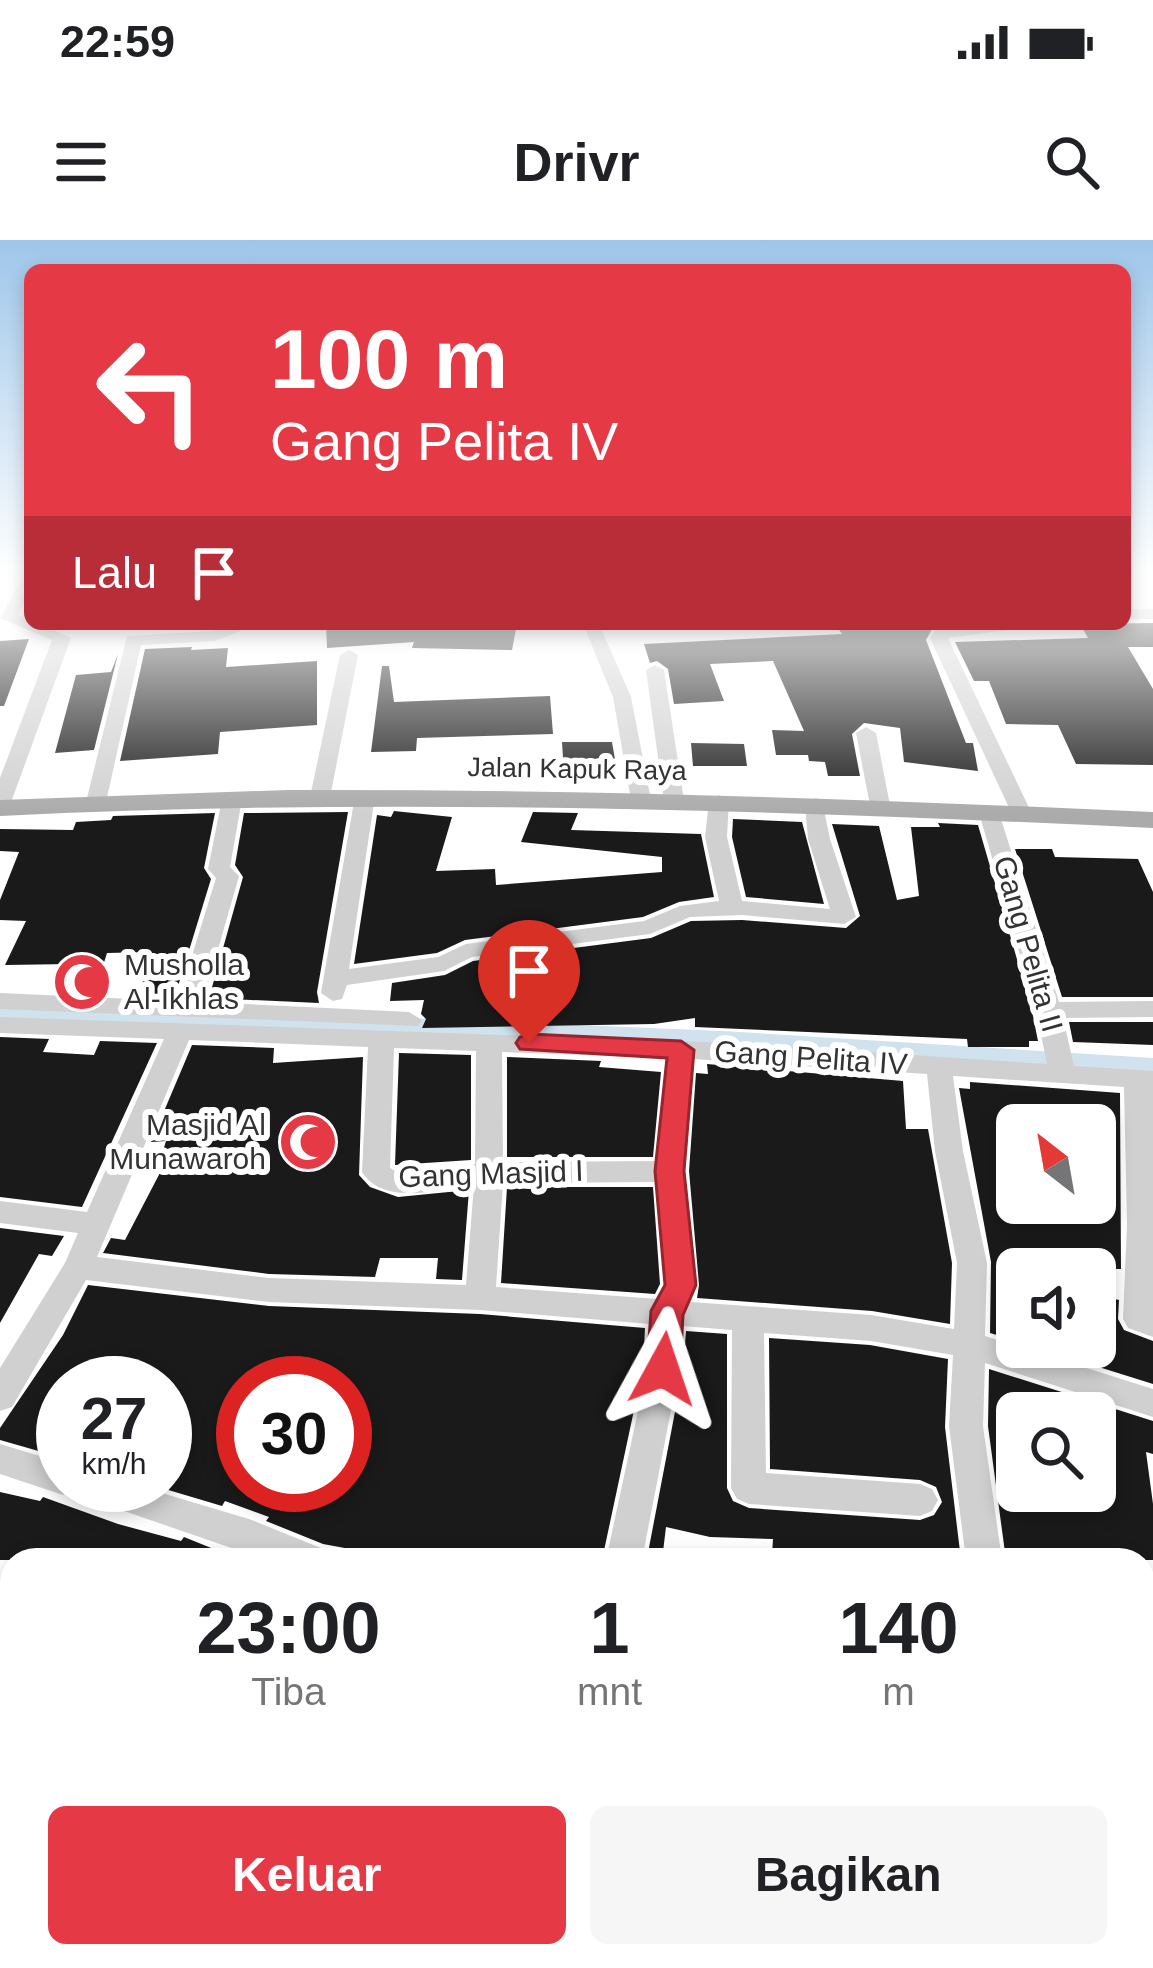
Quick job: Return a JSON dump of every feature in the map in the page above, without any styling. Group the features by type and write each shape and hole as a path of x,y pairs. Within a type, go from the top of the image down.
{"main road":[{"name":"Jalan Kapuk Raya","path":"0,807 365,796 880,805 1153,820"}],"street":[{"path":"0,807 57,653"},
{"path":"96,802 130,653"},
{"path":"604,653 622,697 641,800"},
{"path":"944,653 1003,814 1042,944"},
{"path":"320,797 350,655"},
{"path":"655,670 674,801"},
{"path":"866,733 880,805"},
{"path":"365,796 326,1026 494,1034 480,1298"},
{"path":"0,1397 78,1267 186,1017 226,896 228,876 219,869 232,799"},
{"path":"718,801 716,837 732,908"},
{"path":"335,979 444,964 466,951 650,927 662,915 732,908 844,917 819,838 815,804"},
{"name":"Gang Pelita II","path":"1003,814 1062,1067"},
{"path":"0,1001 186,1017"},
{"path":"1049,1010 1153,1010"},
{"path":"0,1024 186,1017"},
{"name":"Gang Pelita IV","path":"186,1017 326,1026 381,1037 494,1034 939,1067 1062,1067 1145,1079"},
{"name":"Gang Masjid I","path":"381,1037 376,1172 392,1183 489,1172 670,1171"},
{"path":"626,1548 663,1369 667,1311 680,1285 670,1171 681,1050"},
{"path":"939,1067 949,1150 972,1263 967,1344 969,1462 982,1548"},
{"path":"1145,1079 1139,1316 1153,1324"},
{"path":"0,1212 98,1224"},
{"path":"78,1267 269,1290 480,1298 871,1328 967,1344 1153,1403"},
{"path":"748,1317 748,1488 920,1500"},
{"path":"0,1460 36,1471"},
{"path":"171,1512 278,1548"}],"building":[{"path":"0,653 24,653 4,706 0,706"},
{"path":"144,653 228,653 226,667 317,661 317,725 220,732 218,754 120,761"},
{"path":"647,653 931,653 966,743 973,743 978,771 904,762 900,728 864,723 852,734 860,776 828,776 825,762 809,761 808,755 776,755 772,730 804,731 773,661 710,664 724,701 674,704 668,669 657,661 650,663"},
{"path":"960,653 1131,653 1153,689 1153,765 1076,764 1058,725 1006,724 989,681 974,681"},
{"path":"118,654 94,750 55,753 76,675 111,672"},
{"path":"382,666 389,666 394,702 550,696 553,734 417,738 416,751 371,752"},
{"path":"562,742 612,742 616,765 590,765 590,773 564,774"},
{"path":"691,743 744,744 747,766 693,766"},
{"path":"394,811 452,817 436,871 495,869 496,885 662,872 662,857 521,842 533,812 578,813 571,830 701,834 714,897 679,902 643,917 465,940 437,953 354,964 377,815 391,817"},
{"path":"348,812 317,992 319,1003 209,998 243,877 235,865 244,813"},
{"path":"215,813 204,868 211,879 175,996 139,995 151,952 107,953 95,991 63,990 71,964 5,965 26,921 0,920 0,900 19,852 0,851 0,829 73,830 76,822 111,820 113,816"},
{"path":"733,819 802,822 824,904 746,897 732,837"},
{"path":"938,823 978,825 1032,1011 1038,1041 1029,1041 1029,1047 968,1047 967,1039 695,1027 695,1018 654,1024 422,1028 424,1000 390,1001 392,983 445,975 473,961 651,938 691,921 846,928 860,916 832,824 879,826 897,900 919,896 911,827 940,827"},
{"path":"1015,849 1052,849 1055,857 1138,859 1153,892 1153,997 1062,997"},
{"path":"1069,1022 1153,1022 1153,1045 1073,1042"},
{"path":"0,1037 49,1039 43,1052 94,1055 100,1041 157,1043 82,1207 0,1197"},
{"path":"192,1045 274,1048 273,1063 363,1057 359,1175 370,1187 398,1197 469,1190 462,1280 436,1279 438,1258 380,1258 375,1277 269,1274 103,1253 111,1238 125,1240 163,1167 158,1167 166,1141 151,1142"},
{"path":"399,1053 471,1055 471,1160 395,1165"},
{"path":"507,1057 601,1061 599,1067 661,1072 653,1157 507,1157"},
{"path":"707,1064 903,1081 906,1129 928,1129 952,1263 950,1324 872,1311 697,1298 689,1171 696,1073 708,1074"},
{"path":"970,1082 1120,1093 1121,1269 1116,1269 1116,1248 996,1248 996,1335 990,1333 991,1262 959,1088 970,1089"},
{"path":"507,1187 653,1187 660,1284 655,1294 501,1283"},
{"path":"0,1228 64,1236 52,1256 39,1254 0,1323"},
{"path":"88,1285 269,1306 480,1314 645,1328 643,1368 605,1548 345,1548 266,1521 269,1517 255,1512 372,1512 372,1356 216,1356 216,1504 192,1497 192,1356 49,1356"},
{"path":"1116,1299 1124,1330 1153,1341 1153,1384 1102,1368 1116,1368"},
{"path":"686,1331 727,1334 727,1488 733,1501 749,1508 920,1520 934,1515 942,1502 936,1487 920,1480 770,1469 769,1338 870,1345 948,1359 945,1427 960,1548 772,1548 773,1539 710,1537 666,1527 663,1548 649,1548 683,1370"},
{"path":"989,1369 1062,1392 996,1392 996,1486 988,1426"},
{"path":"36,1375 36,1450 0,1440 0,1428"},
{"path":"1116,1409 1153,1421 1153,1454 1146,1452 1153,1548 1004,1548 1000,1512 1116,1512"},
{"path":"0,1492 36,1500 36,1512 85,1512 211,1548 0,1548"}],"waterway":[{"path":"0,1010 723,1040 1153,1068"}],"place":[{"name":"Musholla Al-Ikhlas","path":"82,982"},
{"name":"Masjid Al Munawaroh","path":"308,1142"}],"route":[{"path":"529,1043 681,1050 670,1171 680,1285 667,1311 663,1369"}]}
